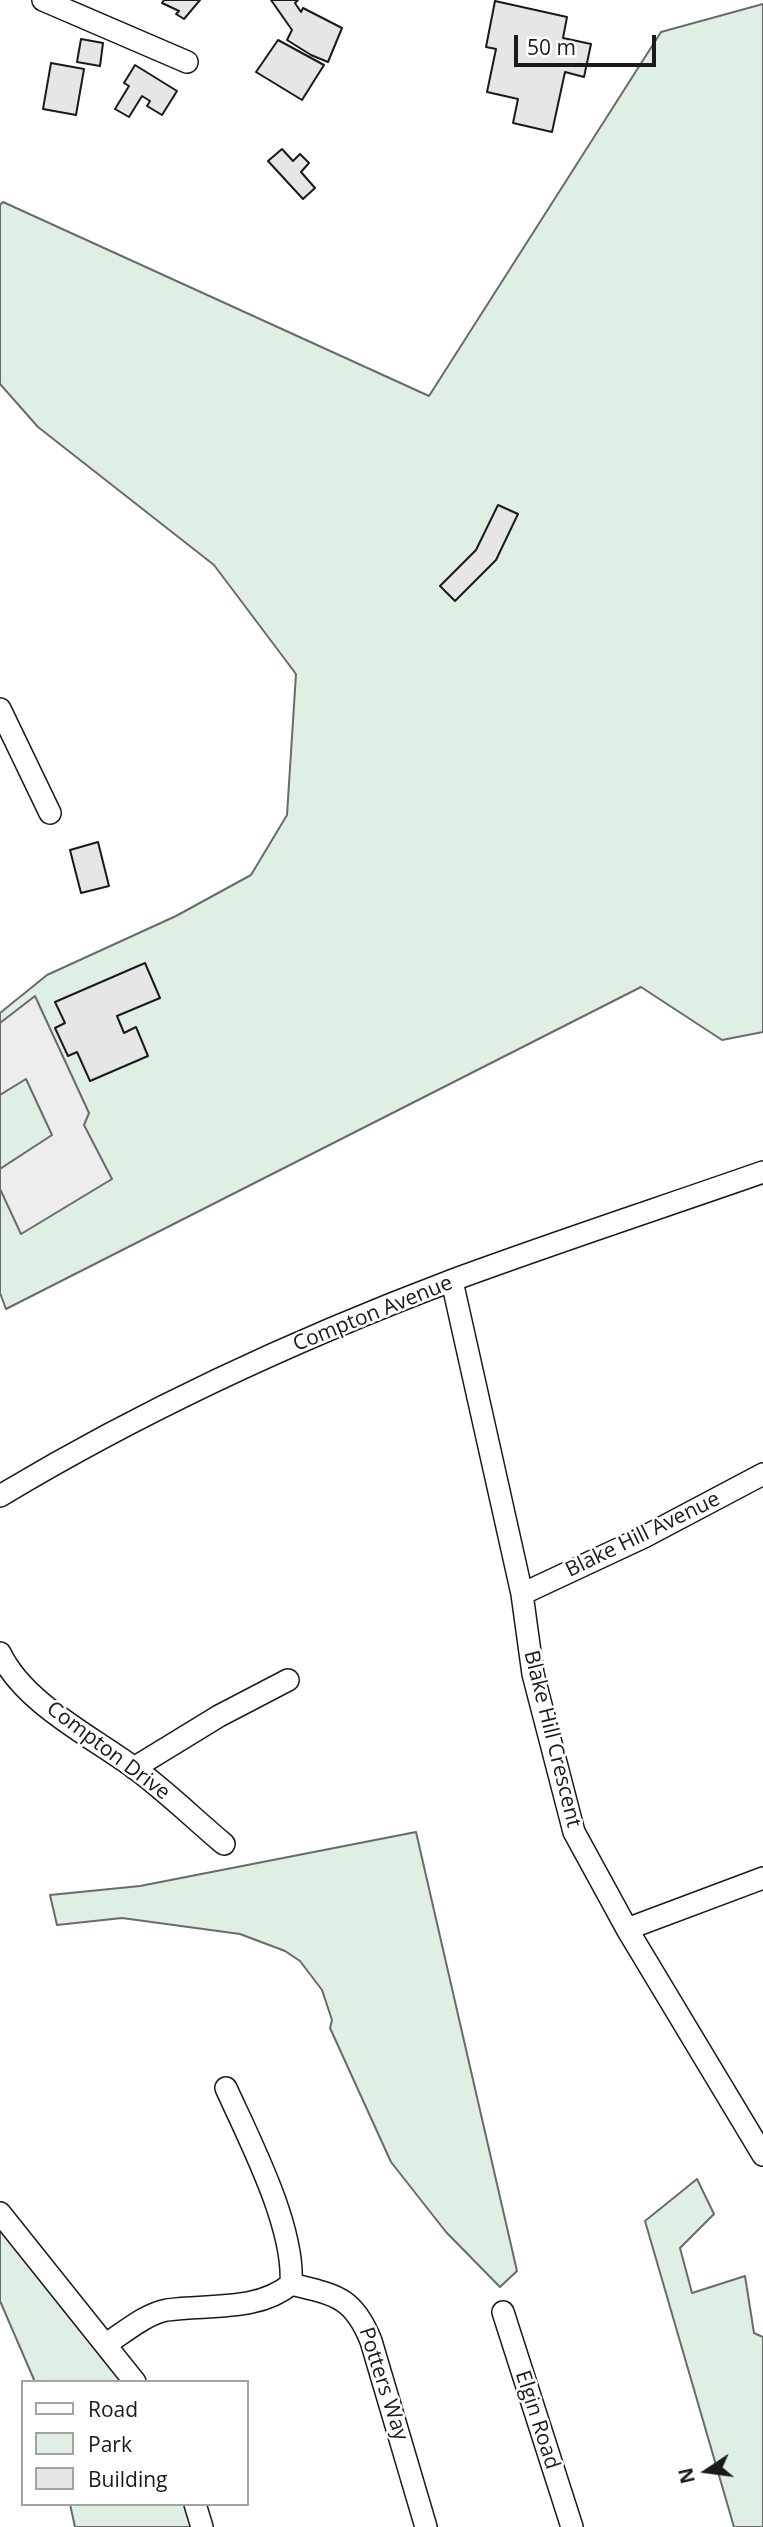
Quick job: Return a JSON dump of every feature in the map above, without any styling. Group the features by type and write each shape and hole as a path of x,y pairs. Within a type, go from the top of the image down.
{"street":[{"path":"43,0 187,62"},
{"path":"0,709 50,813"},
{"name":"Compton Avenue","path":"0,1496 92,1441 270,1357 452,1281 763,1172"},
{"name":"Blake Hill Crescent","path":"452,1281 522,1594 533,1674 574,1832 626,1929 763,2155"},
{"name":"Blake Hill Avenue","path":"522,1594 643,1537 763,1474"},
{"name":"Compton Drive","path":"0,1653 10,1674 78,1731 134,1768 224,1844"},
{"path":"134,1768 219,1716 288,1680"},
{"path":"626,1929 763,1878"},
{"path":"106,2344 164,2311 257,2300 279,2294 291,2284 292,2266 286,2239 268,2187 226,2088"},
{"path":"0,2213 133,2380"},
{"name":"Potters Way","path":"291,2284 338,2297 354,2308 362,2320 392,2407 426,2527"},
{"name":"Elgin Road","path":"503,2312 572,2527"},
{"path":"196,2506 202,2527"}],"green space":[{"path":"763,4 763,1032 722,1040 641,987 6,1309 0,1293 0,1013 47,975 176,916 251,875 287,815 296,674 214,565 38,427 0,384 0,205 3,202 429,396 661,32"},
{"path":"416,1832 517,2271 500,2287 446,2232 391,2162 330,2028 332,2020 322,1990 300,1961 285,1951 240,1934 122,1918 57,1925 50,1895 140,1886"},
{"path":"697,2179 714,2214 680,2248 692,2293 745,2276 754,2333 763,2337 763,2527 734,2527 645,2221"},
{"path":"0,2213 133,2380 34,2380 0,2301"},
{"path":"70,2506 196,2506 202,2527 75,2527"}],"shaded area":[{"path":"35,996 89,1113 84,1125 112,1179 21,1234 0,1189 0,1169 52,1135 26,1079 0,1095 0,1023"}],"building":[{"path":"164,0 200,0 184,19 176,14 179,11 162,3"},
{"path":"271,0 298,0 295,3 301,12 303,8 342,28 328,62 287,40 292,30"},
{"path":"495,1 567,17 563,38 591,44 584,77 565,72 552,132 513,123 518,99 487,92 496,49 486,47"},
{"path":"81,39 103,43 100,66 77,62"},
{"path":"278,40 324,65 302,100 256,72"},
{"path":"51,63 84,69 76,115 43,109"},
{"path":"135,65 177,91 162,115 147,106 150,101 142,96 129,117 115,109 129,86 124,83"},
{"path":"282,149 293,161 300,154 309,163 301,172 315,188 303,199 268,161"},
{"path":"498,505 518,514 496,560 455,601 440,586 476,550"},
{"path":"98,842 109,886 81,893 70,850"},
{"path":"145,963 160,998 117,1016 124,1033 136,1027 148,1056 90,1081 77,1052 68,1056 55,1028 65,1023 55,1002"}]}
